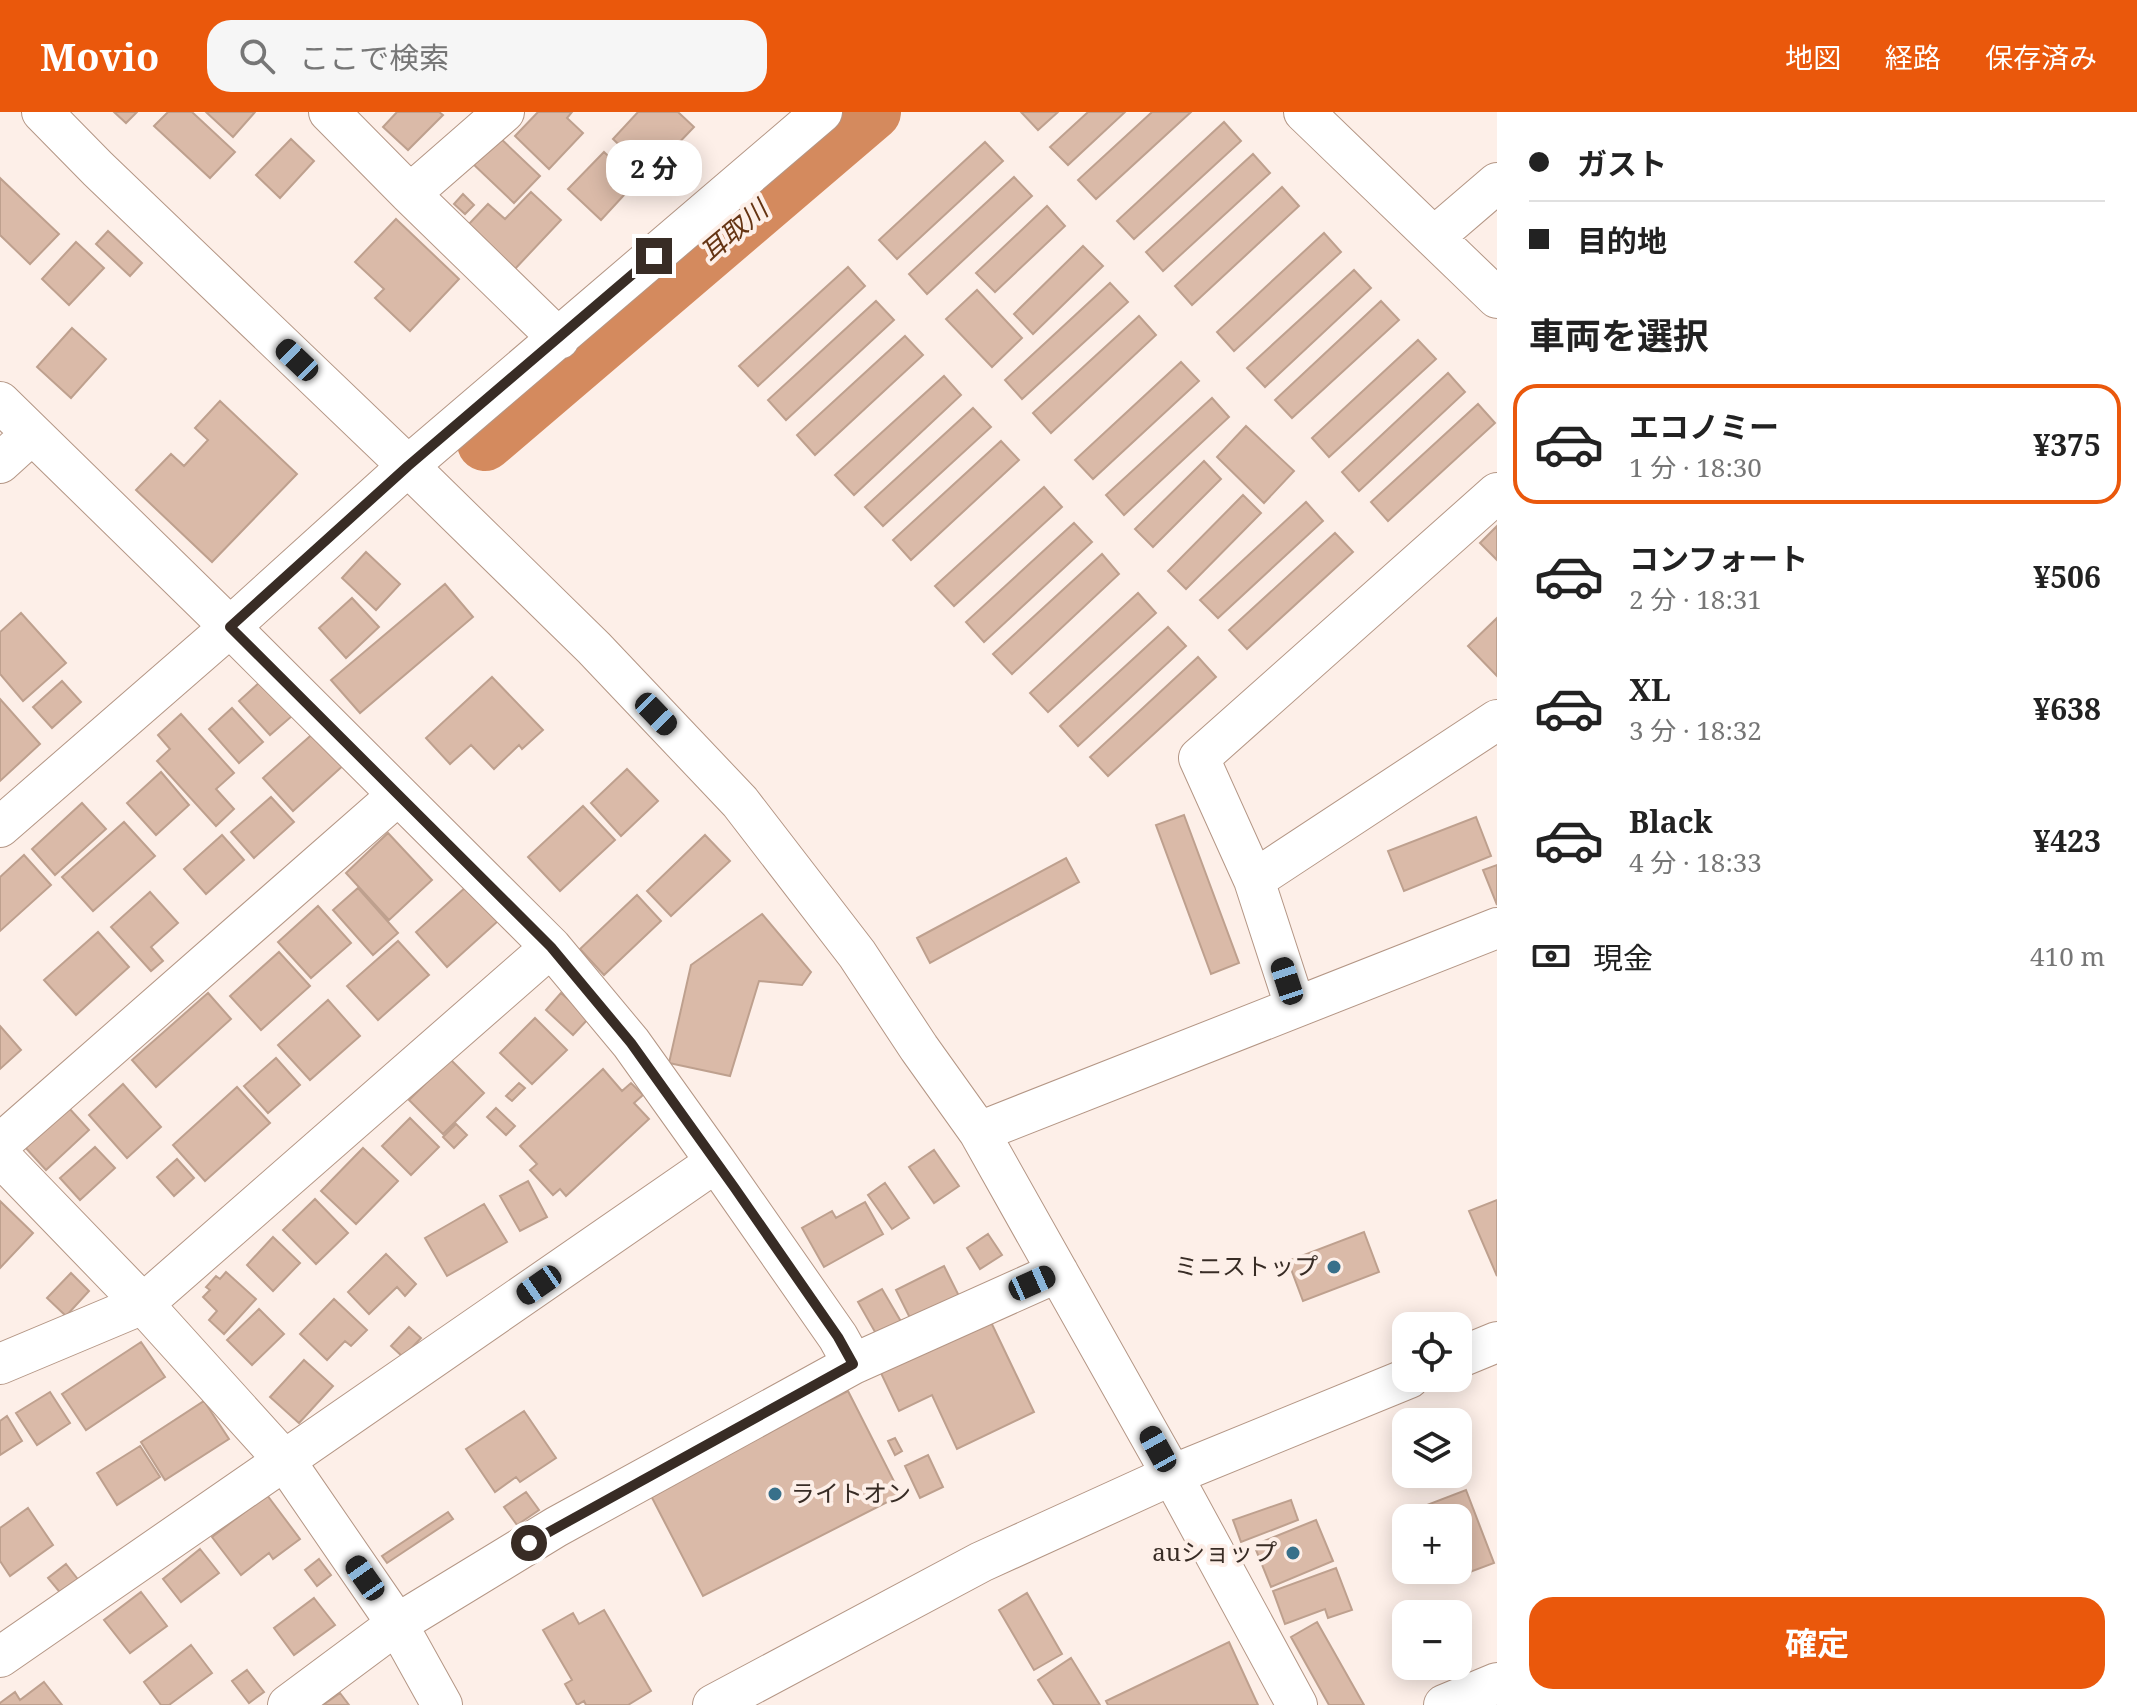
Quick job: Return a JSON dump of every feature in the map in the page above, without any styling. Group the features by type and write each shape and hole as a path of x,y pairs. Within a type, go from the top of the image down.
{"street":[{"path":"42,112 594,648 740,802 857,954 979,1132 1297,1705"},
{"path":"329,112 559,339"},
{"path":"410,194 504,112"},
{"path":"0,827 230,627 408,466 822,112"},
{"path":"1304,112 1497,298"},
{"path":"1434,237 1497,183"},
{"path":"0,402 551,947 631,1043 838,1337 853,1364"},
{"path":"0,463 32,434"},
{"path":"1295,1006 1254,880 1199,758 1497,493"},
{"path":"1254,880 1497,720"},
{"path":"0,1144 398,795"},
{"path":"979,1132 1497,928"},
{"path":"0,1364 143,1304 551,947"},
{"path":"0,1156 143,1304 285,1461 397,1624 442,1705"},
{"path":"0,1657 716,1162"},
{"path":"288,1705 397,1624 556,1527 853,1364 1058,1272"},
{"path":"1472,1352 1497,1342"},
{"path":"713,1705 981,1562 1172,1475 1392,1385"},
{"path":"1444,1705 1497,1683"}],"building":[{"path":"114,112 137,112 126,123"},
{"path":"168,112 192,112 235,152 210,178 154,126"},
{"path":"206,112 255,112 233,137"},
{"path":"397,112 439,112 443,115 408,150 383,127"},
{"path":"538,112 572,112 567,118 583,133 549,169 515,136"},
{"path":"638,112 678,112 694,127 649,174 613,139"},
{"path":"1021,112 1058,112 1038,130"},
{"path":"1088,112 1125,112 1068,165 1050,147"},
{"path":"1152,112 1191,112 1096,199 1078,180"},
{"path":"1224,122 1241,141 1134,239 1117,221"},
{"path":"498,136 540,176 514,203 472,163"},
{"path":"291,139 314,161 280,198 256,175"},
{"path":"985,142 1003,161 897,259 879,240"},
{"path":"604,152 636,182 601,220 568,189"},
{"path":"1253,154 1270,173 1163,271 1146,252"},
{"path":"1014,177 1032,196 927,294 909,274"},
{"path":"0,178 59,234 30,264 0,235"},
{"path":"1282,187 1299,206 1192,305 1175,286"},
{"path":"531,192 561,220 514,270 468,225 488,204 505,219"},
{"path":"463,194 474,205 465,214 454,204"},
{"path":"1047,206 1065,226 995,292 976,273"},
{"path":"396,219 459,279 410,331 375,298 384,289 355,262"},
{"path":"108,231 142,263 130,276 96,244"},
{"path":"1324,233 1341,252 1234,351 1217,332"},
{"path":"76,242 104,268 69,305 42,279"},
{"path":"1083,246 1103,266 1033,334 1014,314"},
{"path":"848,267 865,286 758,386 739,366"},
{"path":"1354,270 1371,288 1265,387 1247,368"},
{"path":"1110,283 1128,302 1022,399 1005,380"},
{"path":"977,290 1022,338 992,367 946,319"},
{"path":"876,301 894,320 786,420 768,400"},
{"path":"1381,301 1399,320 1292,418 1275,400"},
{"path":"1139,316 1156,335 1051,433 1033,413"},
{"path":"72,328 106,359 71,398 37,367"},
{"path":"905,336 923,355 815,455 797,435"},
{"path":"1418,340 1436,359 1329,457 1312,438"},
{"path":"1181,362 1199,381 1093,479 1075,460"},
{"path":"1448,373 1465,392 1359,491 1342,472"},
{"path":"944,376 961,395 854,495 835,475"},
{"path":"1212,398 1229,417 1124,515 1106,495"},
{"path":"220,401 297,474 212,562 136,490 171,454 184,466 208,440 195,428"},
{"path":"1478,404 1495,423 1388,521 1371,502"},
{"path":"973,408 991,427 883,526 865,507"},
{"path":"1246,426 1294,471 1264,503 1217,457"},
{"path":"1001,441 1019,460 911,560 893,540"},
{"path":"1204,461 1221,479 1153,547 1135,529"},
{"path":"1044,487 1062,507 954,606 935,586"},
{"path":"1243,495 1261,513 1186,589 1168,571"},
{"path":"1306,502 1323,521 1218,618 1200,600"},
{"path":"1074,523 1092,542 984,642 966,622"},
{"path":"1497,526 1497,560 1480,543"},
{"path":"1335,533 1353,552 1247,649 1229,630"},
{"path":"366,552 400,584 376,610 342,578"},
{"path":"1102,554 1119,574 1012,674 993,654"},
{"path":"445,584 473,617 360,713 331,680"},
{"path":"1138,593 1156,613 1048,712 1030,693"},
{"path":"352,598 379,627 346,658 319,628"},
{"path":"21,613 66,663 23,701 0,674 0,632"},
{"path":"1497,618 1497,676 1468,646"},
{"path":"1168,627 1186,646 1078,746 1060,726"},
{"path":"1198,657 1216,677 1108,776 1090,757"},
{"path":"492,677 543,730 522,749 519,745 494,769 471,745 450,764 426,738"},
{"path":"62,681 81,702 52,728 33,707"},
{"path":"261,681 292,716 270,735 239,701"},
{"path":"0,699 40,744 0,781"},
{"path":"232,708 263,742 239,763 209,729"},
{"path":"181,714 234,773 216,789 234,809 216,826 157,761 170,749 158,735"},
{"path":"317,730 346,763 293,811 263,778"},
{"path":"627,769 658,801 621,836 591,803"},
{"path":"161,772 189,805 156,835 127,803"},
{"path":"271,797 294,822 254,858 231,832"},
{"path":"82,803 106,829 55,875 32,849"},
{"path":"583,806 615,840 560,891 528,857"},
{"path":"1184,815 1239,963 1211,974 1156,825"},
{"path":"1476,817 1491,856 1404,891 1388,851"},
{"path":"124,822 155,856 93,911 62,877"},
{"path":"388,833 432,880 389,920 346,873"},
{"path":"222,835 244,860 206,894 184,869"},
{"path":"705,835 730,861 671,916 647,891"},
{"path":"24,855 51,885 0,931 0,877"},
{"path":"1066,858 1079,882 930,963 917,938"},
{"path":"1497,865 1497,905 1483,870"},
{"path":"467,886 498,921 447,967 416,932"},
{"path":"358,888 398,933 373,955 333,910"},
{"path":"150,892 178,923 151,947 163,961 151,971 111,927"},
{"path":"637,895 661,921 604,975 580,949"},
{"path":"318,906 351,943 311,978 278,942"},
{"path":"762,914 811,972 802,985 759,981 730,1076 669,1063 691,965"},
{"path":"98,932 129,967 76,1015 44,980"},
{"path":"398,941 429,975 378,1020 347,986"},
{"path":"279,952 310,986 261,1030 230,996"},
{"path":"208,993 231,1019 156,1087 132,1060"},
{"path":"561,993 589,1018 573,1035 546,1010"},
{"path":"328,1000 360,1036 310,1080 278,1045"},
{"path":"535,1018 567,1050 532,1084 500,1053"},
{"path":"0,1026 21,1050 0,1069"},
{"path":"276,1058 300,1085 268,1113 244,1086"},
{"path":"450,1059 484,1093 443,1134 409,1100"},
{"path":"603,1069 622,1091 631,1083 643,1095 634,1103 649,1119 566,1196 560,1189 553,1195 530,1170 537,1164 520,1146"},
{"path":"519,1083 525,1088 512,1101 506,1096"},
{"path":"123,1084 161,1127 127,1158 89,1115"},
{"path":"237,1087 270,1123 205,1181 173,1145"},
{"path":"68,1107 89,1130 46,1170 24,1146"},
{"path":"496,1108 515,1126 506,1135 487,1117"},
{"path":"410,1118 439,1147 411,1175 382,1146"},
{"path":"456,1124 467,1135 454,1148 443,1137"},
{"path":"95,1147 115,1168 80,1200 60,1178"},
{"path":"363,1148 398,1181 356,1224 321,1191"},
{"path":"934,1150 959,1186 934,1203 909,1167"},
{"path":"177,1159 194,1178 174,1196 157,1177"},
{"path":"528,1181 547,1217 520,1231 500,1196"},
{"path":"885,1183 909,1218 892,1229 868,1195"},
{"path":"315,1199 348,1233 316,1264 283,1230"},
{"path":"1497,1200 1497,1276 1469,1211"},
{"path":"0,1201 33,1233 0,1268"},
{"path":"865,1202 883,1234 824,1267 802,1228 832,1211 836,1218"},
{"path":"484,1204 507,1242 447,1276 425,1238"},
{"name":"ミニストップ","path":"1364,1232 1379,1272 1303,1301 1288,1261"},
{"path":"988,1234 1002,1255 980,1269 967,1248"},
{"path":"273,1237 300,1263 273,1291 247,1265"},
{"path":"386,1254 416,1284 405,1296 397,1287 369,1314 348,1292"},
{"path":"944,1266 960,1298 912,1322 896,1290"},
{"path":"226,1272 256,1299 224,1334 209,1320 217,1311 203,1297 210,1290 206,1287 216,1276 220,1279"},
{"path":"71,1273 89,1291 66,1316 47,1298"},
{"path":"882,1289 903,1325 879,1339 858,1302"},
{"path":"334,1299 367,1330 351,1346 345,1341 327,1360 300,1334"},
{"path":"259,1309 284,1334 252,1365 227,1340"},
{"path":"989,1318 1034,1412 957,1449 932,1395 899,1411 880,1371"},
{"path":"409,1327 421,1338 403,1357 391,1346"},
{"path":"141,1342 165,1377 86,1430 62,1394"},
{"path":"304,1360 333,1386 299,1423 270,1397"},
{"name":"ライトオン","path":"848,1391 901,1495 703,1596 649,1492"},
{"path":"50,1392 70,1423 37,1445 16,1413"},
{"path":"204,1401 229,1439 165,1480 141,1442"},
{"path":"524,1411 556,1458 520,1482 516,1477 495,1492 466,1449"},
{"path":"7,1416 22,1441 0,1455 0,1421"},
{"path":"895,1438 902,1451 895,1455 888,1441"},
{"path":"140,1446 160,1477 117,1505 97,1473"},
{"path":"928,1455 943,1487 920,1498 905,1466"},
{"path":"1466,1490 1471,1504 1429,1504"},
{"path":"526,1492 539,1510 517,1525 504,1507"},
{"path":"267,1495 300,1539 273,1559 269,1553 241,1575 212,1537"},
{"path":"1291,1500 1298,1520 1241,1542 1233,1520"},
{"path":"1472,1506 1494,1563 1472,1571"},
{"path":"28,1508 53,1545 10,1576 0,1561 0,1528"},
{"path":"448,1512 453,1519 387,1563 382,1556"},
{"name":"auショップ","path":"1316,1520 1333,1561 1271,1587 1254,1545"},
{"path":"200,1549 219,1573 181,1602 163,1579"},
{"path":"319,1559 331,1575 317,1586 305,1570"},
{"path":"66,1564 80,1582 63,1596 48,1578"},
{"path":"1336,1568 1352,1610 1328,1618 1325,1609 1285,1624 1273,1591"},
{"path":"141,1592 167,1626 130,1653 104,1620"},
{"path":"1027,1593 1062,1654 1034,1670 999,1610"},
{"path":"314,1598 335,1625 294,1655 274,1628"},
{"path":"604,1610 651,1691 628,1705 586,1705 584,1701 577,1705 565,1684 572,1680 543,1630 573,1613 579,1624"},
{"path":"1317,1622 1364,1705 1329,1705 1291,1637"},
{"path":"1229,1642 1258,1705 1108,1705 1106,1701"},
{"path":"191,1645 212,1673 169,1705 161,1705 144,1682"},
{"path":"1071,1658 1100,1705 1054,1705 1038,1680"},
{"path":"247,1670 264,1692 249,1703 232,1681"},
{"path":"44,1682 62,1705 0,1705 15,1692 20,1700"},
{"path":"340,1693 349,1705 323,1705"}],"waterway":[{"name":"耳取川","path":"485,443 873,112"}],"place":[{"name":"ミニストップ","path":"1334,1267"},
{"name":"ライトオン","path":"775,1494"},
{"name":"auショップ","path":"1293,1553"}],"route":[{"path":"529,1543 853,1364 838,1337 631,1043 551,947 230,627 408,466 654,256"}]}
